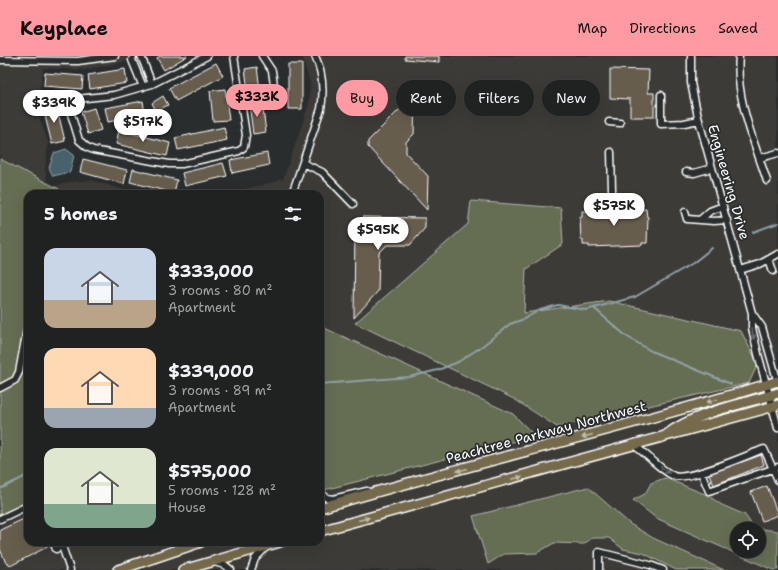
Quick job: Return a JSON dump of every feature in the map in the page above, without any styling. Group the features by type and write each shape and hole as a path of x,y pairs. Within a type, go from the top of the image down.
{"highway":[{"name":"Peachtree Parkway Northwest","path":"324,507 384,489 534,450 778,382"},
{"path":"664,437 676,427 714,412 774,395"},
{"path":"324,530 635,446 775,406"},
{"path":"118,570 188,546"},
{"path":"183,570 264,546"}],"street":[{"path":"0,60 46,58 78,61 114,56"},
{"path":"133,56 132,60 143,87"},
{"path":"142,56 152,84"},
{"path":"207,56 152,84 114,95 77,99 72,102 70,108 71,114 79,140 93,150 169,164 182,164 239,151 244,147 246,135 234,56"},
{"path":"262,56 272,71 276,99"},
{"path":"293,190 321,109 322,79 315,56"},
{"name":"Engineering Drive","path":"691,56 691,83 699,120 752,313 752,328 766,385 774,395 778,428"},
{"path":"739,56 738,80 745,113 767,181"},
{"path":"138,74 148,70"},
{"path":"661,95 661,124 684,123 699,120"},
{"path":"609,122 620,123"},
{"path":"611,152 612,190"},
{"path":"760,158 778,153"},
{"path":"303,163 322,172 353,204"},
{"path":"686,172 694,173 712,168"},
{"path":"701,219 710,211 723,206"},
{"path":"686,212 687,219 714,221 727,220"},
{"path":"740,270 760,264 778,254"},
{"path":"769,259 773,271"},
{"name":"Engineering Drive","path":"752,313 762,327 778,382"},
{"path":"0,388 15,380 20,372 24,348"},
{"path":"635,446 648,455 666,472 675,476 690,476 764,449 776,468 778,480"},
{"path":"701,472 709,491 776,468"},
{"path":"324,496 333,499 360,492 384,489"},
{"path":"0,519 24,508"},
{"path":"63,546 59,548 70,569"},
{"path":"252,570 255,559 266,546"},
{"path":"598,570 599,552 650,564 663,570"},
{"path":"210,562 221,564 231,570"},
{"path":"112,570 129,565"}],"shaded area":[{"path":"0,56 141,56 123,62 84,70 43,68 37,111 48,142 45,169 47,181 56,186 69,182 91,180 124,190 24,190 24,546 324,546 324,190 242,190 277,181 279,178 283,180 309,104 310,83 302,56 778,56 778,570 0,570"}],"green space":[{"path":"0,159 59,189 24,190 24,508 0,516"},
{"path":"471,201 561,208 563,244 526,269 524,313 609,301 741,331 758,364 749,383 557,427 514,399 355,323 468,224"},
{"path":"324,328 513,414 535,436 324,490"},
{"path":"665,478 707,495 722,505 745,515 750,522 730,522 730,551 656,518 633,500 645,494 651,483"},
{"path":"588,487 630,524 653,538 724,570 676,570 643,553 623,549 609,538 592,538 584,544 554,543 537,553 504,554 488,564 473,516"},
{"path":"766,530 778,531 778,570 773,570 746,558 766,558"}],"water":[{"path":"66,149 74,155 70,172 53,176 49,168 54,153"}],"building":[{"path":"160,56 187,56 164,70 157,58"},
{"path":"405,56 439,56 439,62 405,59"},
{"path":"216,63 223,76 176,101 169,88"},
{"path":"288,64 302,64 302,109 288,109"},
{"path":"257,67 261,97 249,98 245,69"},
{"path":"125,69 127,83 90,89 88,75"},
{"path":"610,69 649,70 648,93 654,93 654,117 630,117 630,99 610,98"},
{"path":"45,73 83,76 82,89 44,86"},
{"path":"225,89 229,120 213,121 210,91"},
{"path":"163,96 168,105 156,111 152,103"},
{"path":"143,101 145,115 108,122 105,108"},
{"path":"262,102 266,132 253,134 249,103"},
{"path":"56,104 65,141 52,144 43,108"},
{"path":"94,108 101,130 88,134 81,112"},
{"path":"396,113 396,116 414,116 414,134 406,142 406,153 428,176 427,210 368,147 368,141"},
{"path":"224,127 227,140 178,150 175,138"},
{"path":"119,130 170,143 167,156 116,144"},
{"path":"267,153 269,165 232,173 230,160"},
{"path":"83,159 127,170 124,184 80,172"},
{"path":"223,163 227,176 185,186 182,173"},
{"path":"133,169 177,180 175,190 162,190 130,182"},
{"path":"637,208 637,210 646,209 648,217 647,243 642,243 642,245 589,247 589,245 583,245 583,240 581,240 580,217 582,217 582,211 590,211 590,209"},
{"path":"363,217 425,218 425,228 410,245 387,245 379,253 378,291 354,318 355,226"},
{"path":"761,455 764,465 714,485 709,474"},
{"path":"767,486 778,515 762,521 751,492"},
{"path":"24,519 24,546 47,547 12,565 6,563 0,549 0,530"}],"waterway":[{"path":"753,232 778,223"},
{"path":"324,384 409,377 438,370 458,362 481,347 510,324 524,319 540,310 558,305 586,310 635,297 693,263 712,248"},
{"path":"595,309 626,336 651,351 731,384"},
{"path":"0,489 24,477"}]}
